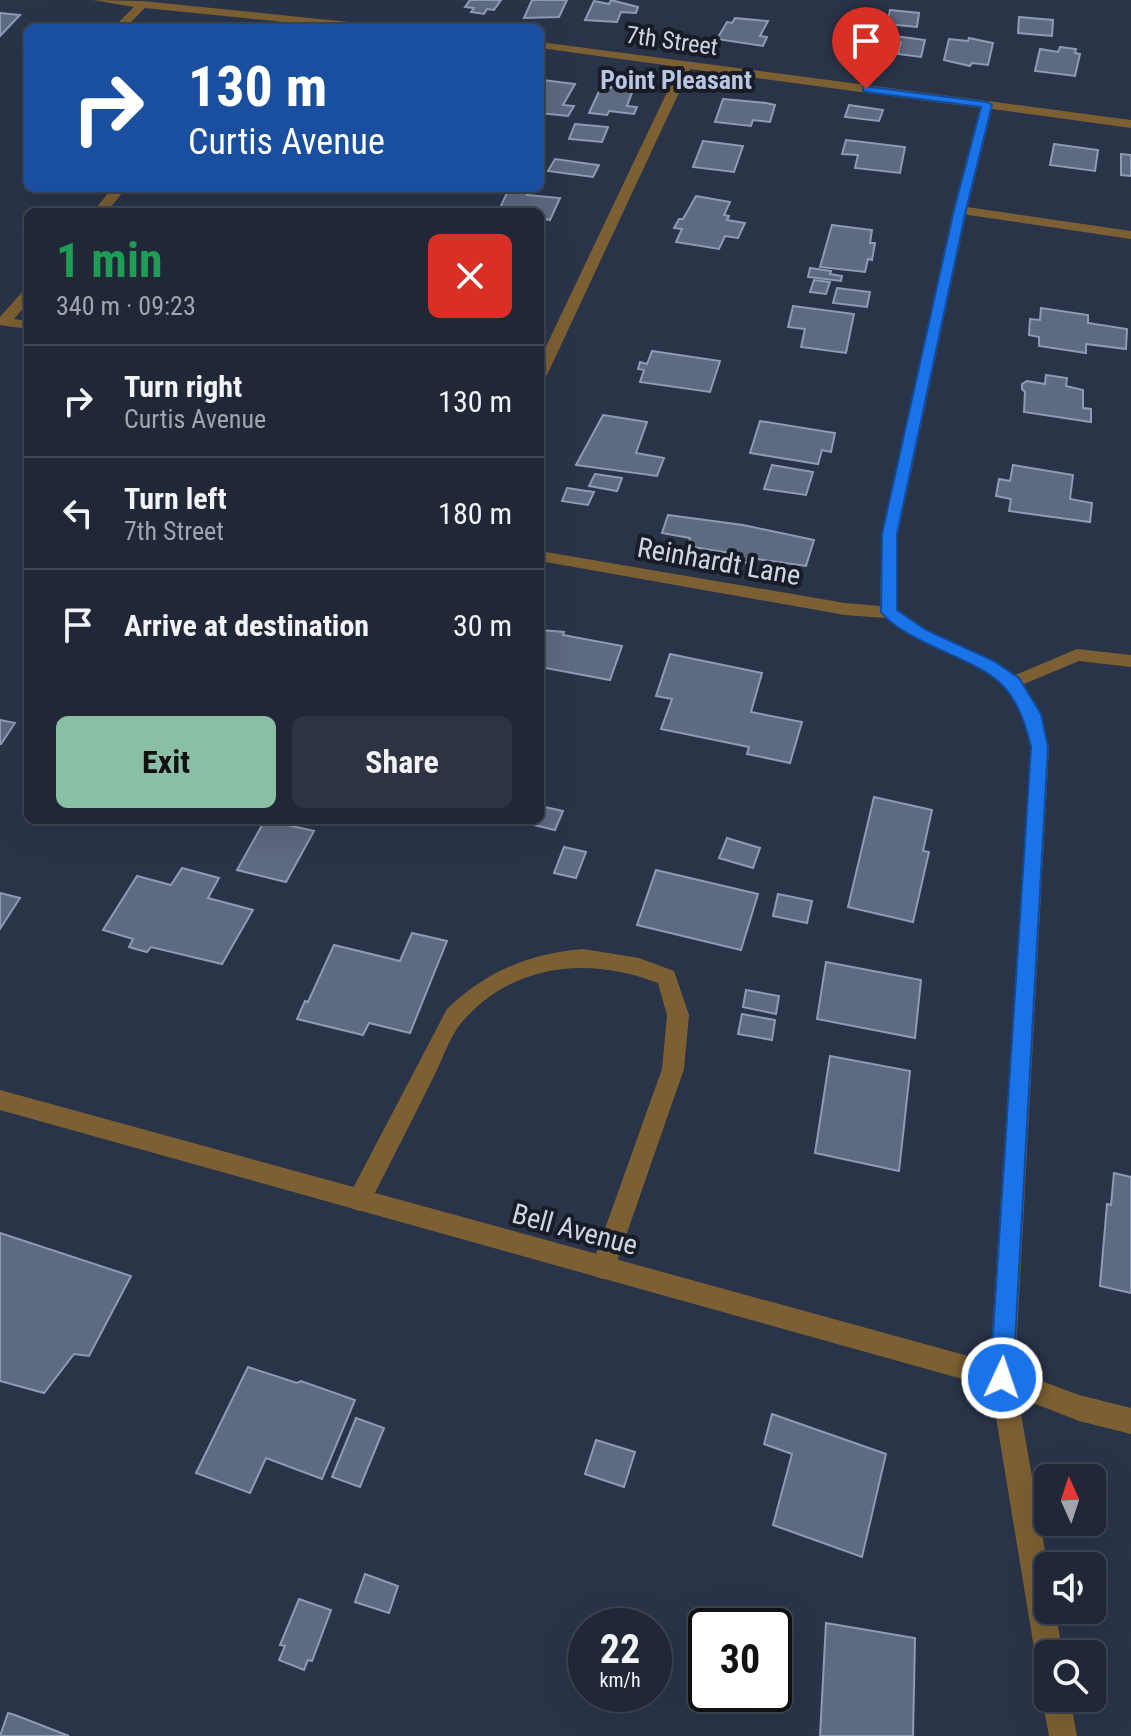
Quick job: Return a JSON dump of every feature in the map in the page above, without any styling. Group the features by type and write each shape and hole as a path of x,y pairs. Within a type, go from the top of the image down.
{"street":[{"path":"99,0 339,24"},
{"path":"123,24 143,4"},
{"name":"7th Street","path":"544,46 1131,124"},
{"path":"544,367 686,65"},
{"path":"987,105 960,210 890,534 889,612 921,634 988,665 1014,682 1032,714 1040,747 1002,1378 1047,1640"},
{"path":"103,208 116,192"},
{"path":"960,210 1131,235"},
{"path":"2,321 24,298"},
{"path":"2,321 24,324"},
{"name":"Reinhardt Lane","path":"544,557 845,609 889,612"},
{"path":"1014,682 1077,655 1131,661"},
{"path":"359,1200 454,1016 498,978 528,964 582,956 637,963 667,977 678,1015 673,1069 603,1268"},
{"name":"Bell Avenue","path":"0,1100 1002,1378 1079,1408 1131,1421"},
{"path":"1059,1712 1063,1736"}],"building":[{"path":"470,0 501,0 494,10 487,9 484,14 471,12 474,8 465,7"},
{"path":"532,0 567,0 559,17 524,18"},
{"path":"611,0 638,7 636,13 621,12 617,22 585,20 594,1 609,4"},
{"path":"890,10 919,13 917,27 887,24"},
{"path":"0,13 20,15 0,36"},
{"path":"1019,17 1053,20 1052,36 1018,33"},
{"path":"735,18 768,21 760,36 767,37 763,46 717,39 727,22 732,23"},
{"path":"895,36 925,40 921,57 898,54 901,42 894,41"},
{"path":"969,38 993,43 988,65 972,63 970,66 944,60 949,39 968,41"},
{"path":"1060,47 1076,49 1075,53 1080,54 1075,76 1035,71 1040,49 1058,52"},
{"path":"544,80 575,84 563,105 574,106 568,116 544,113"},
{"path":"613,84 633,90 627,106 637,107 634,114 609,111 607,115 589,113 601,87 611,88"},
{"path":"723,99 775,105 770,122 753,120 751,126 715,122"},
{"path":"849,105 883,110 879,121 845,117"},
{"path":"575,124 608,127 602,142 569,139"},
{"path":"846,140 905,147 900,173 855,168 858,155 842,154"},
{"path":"703,141 743,146 734,172 693,167"},
{"path":"1054,144 1098,150 1095,171 1050,165"},
{"path":"1121,154 1131,155 1131,176 1121,175"},
{"path":"555,159 599,165 593,177 548,171"},
{"path":"495,192 528,192 527,195 560,198 550,220 544,219 544,208 500,208 507,193"},
{"path":"696,196 730,202 724,215 729,216 727,220 745,223 738,238 725,236 719,249 676,242 682,229 674,228"},
{"path":"832,225 872,230 870,243 875,243 872,260 868,259 865,272 820,267"},
{"path":"810,268 831,271 830,274 842,276 841,281 808,277"},
{"path":"814,280 830,282 826,294 810,292"},
{"path":"837,288 870,292 867,307 833,303"},
{"path":"793,306 854,314 846,353 801,347 805,329 788,327"},
{"path":"1041,308 1088,315 1088,323 1127,329 1126,349 1086,344 1086,353 1039,346 1039,337 1029,335 1030,319 1040,320"},
{"path":"652,351 720,361 710,392 640,382 644,370 638,369 640,362 647,364"},
{"path":"1046,375 1067,378 1066,386 1083,390 1083,408 1091,409 1091,422 1024,412 1025,392 1022,384 1027,381 1045,384"},
{"path":"603,415 647,422 636,453 664,458 657,476 576,465"},
{"path":"760,421 835,433 831,452 822,450 818,464 750,453"},
{"path":"772,465 813,472 806,495 764,489"},
{"path":"1013,465 1073,475 1070,499 1092,503 1090,522 1009,511 1011,499 996,496 999,479 1010,481"},
{"path":"595,474 622,478 617,491 589,486"},
{"path":"567,488 594,492 588,505 562,501"},
{"path":"668,515 743,525 814,540 806,566 750,558 748,563 738,561 740,556 730,553 687,546 690,538 662,533"},
{"path":"544,630 622,646 610,680 544,668"},
{"path":"670,654 762,673 751,712 802,722 790,763 747,754 749,747 661,729 672,699 656,696"},
{"path":"0,720 15,723 1,744 0,744"},
{"path":"874,797 932,810 923,851 929,852 913,922 848,907"},
{"path":"544,807 563,811 555,830 530,824 544,824"},
{"path":"263,824 283,824 314,831 286,882 237,870"},
{"path":"727,838 760,848 753,868 719,858"},
{"path":"564,847 586,852 576,878 554,873"},
{"path":"182,868 219,878 208,898 253,910 222,964 151,947 147,952 132,948 129,947 133,939 103,930 137,876 171,885"},
{"path":"656,870 758,894 741,950 637,925"},
{"path":"0,893 20,898 0,929"},
{"path":"778,894 812,901 807,923 773,916"},
{"path":"412,933 447,941 410,1033 369,1023 363,1035 297,1019 334,945 400,961"},
{"path":"826,962 921,980 915,1038 817,1019"},
{"path":"746,990 779,996 776,1014 743,1007"},
{"path":"742,1014 775,1020 772,1040 738,1034"},
{"path":"830,1056 910,1071 899,1171 815,1153"},
{"path":"1114,1173 1131,1177 1131,1293 1100,1286 1107,1204 1111,1205"},
{"path":"0,1233 131,1276 89,1356 74,1354 44,1393 0,1381"},
{"path":"248,1367 355,1400 322,1479 266,1458 250,1493 196,1473"},
{"path":"772,1414 886,1454 862,1557 773,1525 792,1454 764,1444"},
{"path":"356,1418 384,1428 360,1487 332,1477"},
{"path":"596,1440 635,1452 624,1487 585,1474"},
{"path":"365,1574 398,1586 389,1613 355,1602"},
{"path":"299,1599 331,1610 312,1661 308,1660 304,1670 279,1660 285,1646 280,1645"},
{"path":"826,1623 915,1638 913,1736 820,1736"},
{"path":"8,1713 15,1715 69,1736 0,1736"}],"district":[{"name":"Point Pleasant","path":"676,80"}],"route":[{"path":"866,89 987,105 960,210 890,534 889,612 921,634 988,665 1014,682 1032,714 1040,747 1002,1378"}]}
